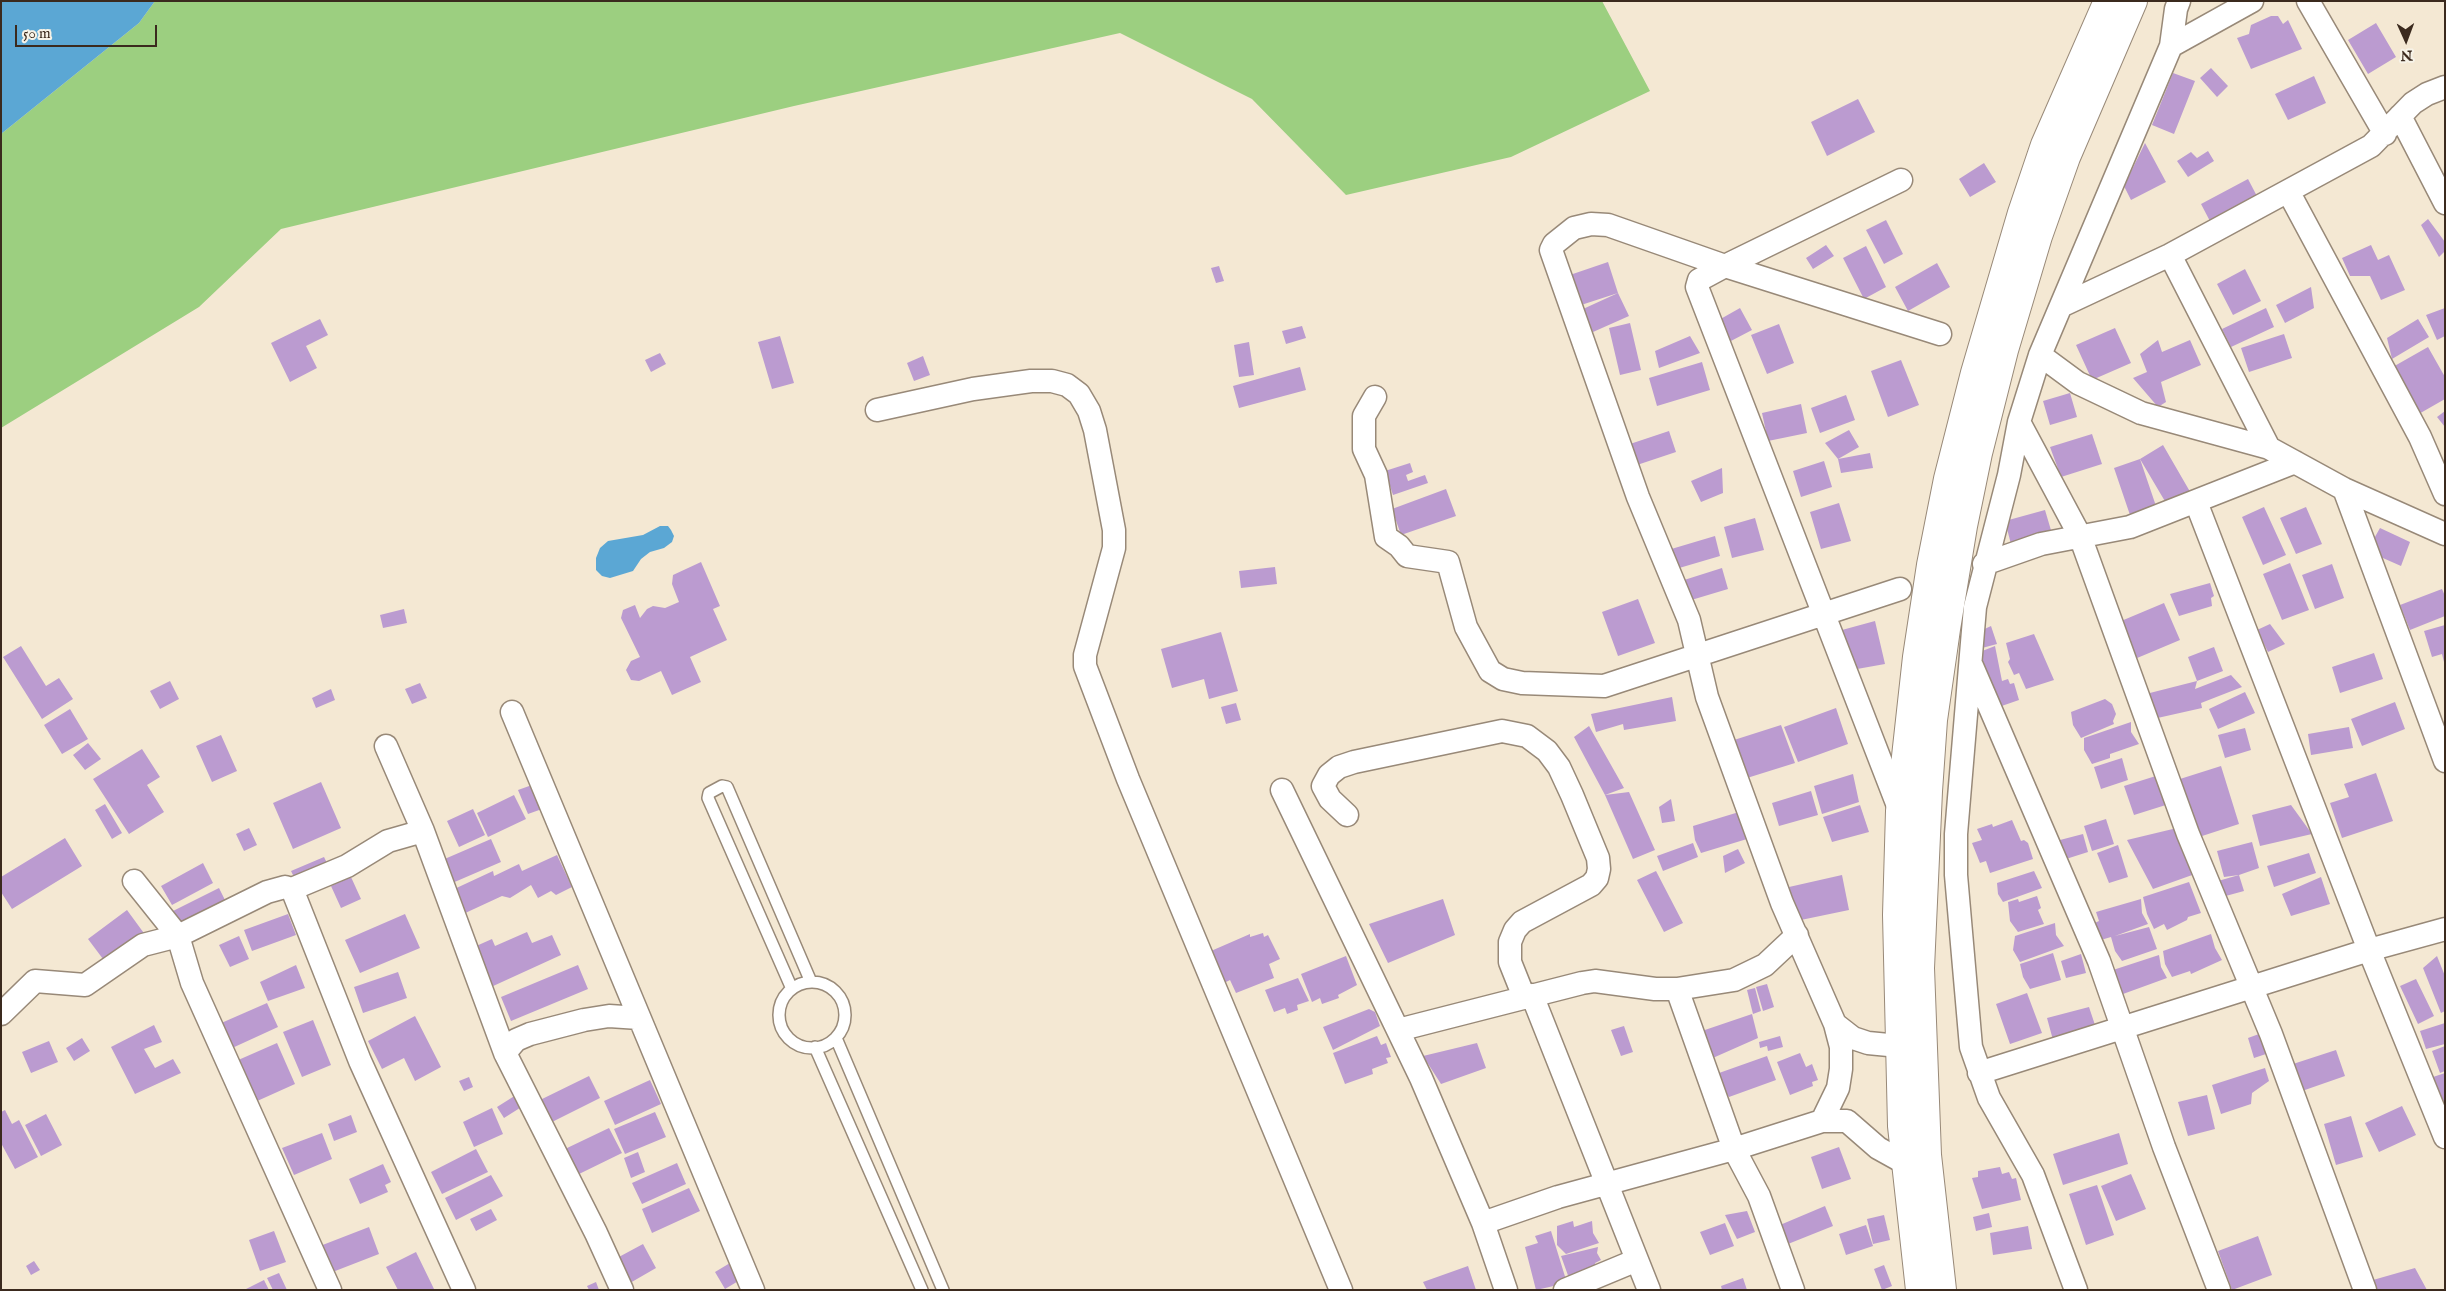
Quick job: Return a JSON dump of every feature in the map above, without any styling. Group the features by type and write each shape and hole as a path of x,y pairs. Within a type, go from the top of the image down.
{"highway":[{"path":"1920,1290 1905,1163 1898,1046 1897,915 1900,811 1917,657 1931,565 1948,479 1972,383 2022,213 2046,145 2108,1"},
{"path":"1942,1290 1927,1155 1920,968 1922,884 1933,720 1946,629 1963,526 1978,453 2004,350 2038,236 2066,157 2133,1"}],"street":[{"path":"2076,1290 2033,1175 1989,1098 1971,1047 1956,875 1956,834 1975,607 1984,564 2009,475 2019,422 2040,355 2171,46 2176,9 2179,1"},
{"path":"2171,46 2252,1"},
{"path":"2308,1 2385,134"},
{"path":"2061,306 2170,254 2371,146 2385,134 2400,116 2427,94 2445,88"},
{"path":"2400,116 2445,203"},
{"path":"1900,811 1698,292 1699,280 1901,180"},
{"path":"2288,191 2420,437 2445,494"},
{"path":"1822,1121 1832,1105 1838,1088 1841,1069 1841,1048 1835,1024 1782,903 1707,697 1699,654 1689,620 1635,488 1551,250 1554,244 1574,228 1591,224 1608,225 1725,266 1940,334"},
{"path":"2170,254 2270,448"},
{"path":"2040,355 2078,383 2141,413 2270,448 2344,489 2445,534"},
{"path":"877,410 973,389 1031,381 1052,381 1066,385 1079,394 1089,411 1095,430 1114,530 1114,548 1112,562 1085,655 1085,666 1128,779 1341,1290"},
{"path":"1375,397 1364,416 1364,449 1376,475 1386,537 1399,546 1407,556 1448,562 1466,627 1490,671 1495,676 1522,682 1604,686 1900,589"},
{"path":"2019,422 2080,536 2188,834 2251,986 2365,1290"},
{"path":"1984,564 2041,544 2130,528 2295,462"},
{"path":"2344,489 2445,761"},
{"path":"2196,502 2369,950 2445,1137"},
{"path":"1970,662 2099,961 2164,1147 2219,1290"},
{"path":"512,712 753,1290"},
{"path":"1347,815 1330,800 1323,786 1334,771 1354,762 1502,731 1527,736 1547,751 1559,767 1598,858 1599,870 1597,878 1591,884 1522,922 1515,930 1510,942 1510,962 1528,996 1649,1290"},
{"path":"386,746 423,832 504,1053 596,1233 622,1290"},
{"path":"1282,790 1398,1030 1482,1223 1506,1290"},
{"path":"1,1014 35,981 85,985 143,945 178,936 267,892 285,887 292,889 348,866 388,841 423,832"},
{"path":"134,881 178,936 192,984 330,1290"},
{"path":"292,889 360,1061 464,1290"},
{"path":"1979,1073 2251,986 2445,929"},
{"path":"1398,1030 1528,996 1595,981 1655,989 1677,989 1734,980 1766,965 1797,935"},
{"path":"1677,989 1734,1148 1759,1196 1793,1290"},
{"path":"504,1053 516,1040 530,1034 584,1020 608,1016 639,1018"},
{"path":"1835,1024 1853,1038 1868,1043 1898,1046"},
{"path":"1482,1223 1558,1196 1607,1185 1822,1121 1847,1121 1858,1128 1878,1148 1905,1163"},
{"path":"1565,1290 1637,1260"}],"lane":[{"path":"792,989 708,798 709,793 722,786 727,787 811,982"},
{"path":"811,982 828,986 840,997 845,1014 841,1030 836,1038 823,1046 815,1047 798,1044 785,1033 781,1025 780,1008 783,1000 792,989 811,982"},
{"path":"836,1038 943,1290"},
{"path":"815,1047 922,1290"}],"green space":[{"path":"155,1 1602,1 1650,91 1511,157 1346,195 1252,99 1120,33 794,106 281,229 199,307 1,428 1,134 139,23"}],"water":[{"path":"1,1 155,1 139,23 1,134"},
{"path":"660,526 668,526 671,530 674,536 672,542 664,548 650,552 641,559 633,571 610,578 602,576 596,570 596,558 600,548 608,541 643,535"}],"building":[{"path":"2271,16 2278,16 2283,24 2288,20 2302,49 2251,69 2237,38 2249,34 2251,25"},
{"path":"2376,23 2396,57 2368,74 2348,40"},
{"path":"2211,68 2228,86 2217,97 2200,78"},
{"path":"2173,73 2195,81 2174,134 2152,125"},
{"path":"2314,76 2326,103 2288,120 2275,94"},
{"path":"1858,99 1875,132 1827,156 1811,122"},
{"path":"2145,143 2166,182 2131,200 2124,186"},
{"path":"2208,151 2214,161 2188,177 2177,161 2191,152 2197,158"},
{"path":"1984,163 1996,182 1970,197 1959,179"},
{"path":"2248,179 2259,200 2212,225 2201,204"},
{"path":"2428,219 2445,242 2445,251 2439,257 2421,225"},
{"path":"1886,220 1903,254 1884,264 1866,230"},
{"path":"1826,245 1834,256 1813,269 1806,258"},
{"path":"2371,245 2378,260 2389,255 2405,290 2381,300 2370,276 2350,276 2342,258"},
{"path":"1866,246 1886,287 1864,299 1843,258"},
{"path":"1608,262 1618,293 1575,307 1564,277"},
{"path":"1937,263 1950,287 1908,311 1895,287"},
{"path":"1219,266 1224,281 1216,283 1211,268"},
{"path":"2245,269 2261,301 2233,315 2217,284"},
{"path":"2311,287 2314,308 2285,323 2276,305"},
{"path":"1618,293 1629,316 1593,332 1583,309"},
{"path":"1740,308 1752,330 1729,342 1717,321"},
{"path":"2266,308 2274,327 2231,347 2222,329"},
{"path":"2445,308 2445,336 2437,340 2426,315"},
{"path":"320,319 328,335 306,346 317,368 290,382 271,343"},
{"path":"2418,319 2429,337 2392,359 2387,338"},
{"path":"1630,323 1641,370 1620,375 1609,328"},
{"path":"1779,324 1794,363 1767,374 1751,335"},
{"path":"1302,326 1306,338 1286,344 1282,331"},
{"path":"2115,328 2131,363 2092,380 2076,345"},
{"path":"2284,334 2292,358 2249,372 2241,348"},
{"path":"780,336 794,383 772,389 758,342"},
{"path":"1690,336 1700,353 1659,368 1655,351"},
{"path":"2158,340 2162,352 2190,340 2201,365 2161,382 2166,402 2158,407 2133,378 2147,372 2140,354"},
{"path":"1249,342 1254,375 1239,377 1234,345"},
{"path":"2428,347 2445,377 2445,399 2417,415 2391,368"},
{"path":"660,353 666,364 651,372 645,360"},
{"path":"923,356 930,375 914,381 907,363"},
{"path":"1901,360 1919,405 1888,417 1871,371"},
{"path":"1702,362 1710,390 1657,406 1649,378"},
{"path":"1300,367 1306,390 1239,408 1233,386"},
{"path":"2070,393 2077,417 2050,425 2043,401"},
{"path":"1846,395 1855,420 1820,433 1811,408"},
{"path":"1801,404 1807,433 1768,441 1762,413"},
{"path":"2445,411 2445,427 2437,417"},
{"path":"1849,430 1859,447 1838,459 1825,443"},
{"path":"1669,431 1676,452 1634,466 1627,445"},
{"path":"2092,434 2102,464 2061,477 2050,447"},
{"path":"2163,445 2196,502 2166,503 2140,459"},
{"path":"1870,453 1873,468 1841,473 1838,459"},
{"path":"2140,459 2156,506 2130,515 2114,468"},
{"path":"1824,461 1832,487 1801,497 1793,471"},
{"path":"1410,463 1413,472 1406,475 1408,481 1425,475 1428,483 1393,495 1385,471"},
{"path":"1722,468 1723,493 1701,502 1691,481"},
{"path":"1446,489 1456,516 1401,535 1392,509"},
{"path":"1839,503 1851,541 1821,549 1810,512"},
{"path":"2264,507 2286,555 2263,565 2242,517"},
{"path":"2306,507 2322,544 2296,554 2280,518"},
{"path":"2045,510 2053,537 2012,548 2005,521"},
{"path":"1755,518 1764,550 1732,558 1724,527"},
{"path":"2380,528 2410,542 2401,566 2367,551"},
{"path":"1715,536 1720,556 1669,571 1668,550"},
{"path":"701,562 720,606 713,609 727,640 690,657 701,682 672,695 661,671 639,681 631,680 626,670 631,661 640,657 621,618 623,610 635,605 640,618 647,609 653,606 665,608 679,602 672,584 673,575"},
{"path":"2290,563 2309,610 2282,620 2263,574"},
{"path":"2332,564 2344,598 2315,609 2302,575"},
{"path":"1275,567 1277,584 1241,588 1239,571"},
{"path":"1722,568 1728,589 1688,601 1681,581"},
{"path":"2210,583 2214,596 2211,598 2212,606 2179,616 2170,594"},
{"path":"2442,589 2445,596 2445,616 2410,630 2400,605"},
{"path":"1638,599 1655,643 1618,656 1602,612"},
{"path":"2164,603 2180,640 2130,661 2114,624"},
{"path":"404,609 407,623 383,628 380,615"},
{"path":"1875,621 1885,664 1857,669 1842,630"},
{"path":"2270,624 2285,644 2268,652 2257,630"},
{"path":"2445,625 2444,662 2442,654 2432,657 2424,631"},
{"path":"1991,626 1997,644 1982,648 1976,633"},
{"path":"1221,632 1238,691 1209,699 1204,679 1172,688 1161,649"},
{"path":"2034,634 2054,680 2026,689 2019,673 2014,675 2008,662 2010,659 2006,643"},
{"path":"21,646 46,686 59,678 73,699 42,719 3,657"},
{"path":"1995,646 2002,681 2008,679 2010,684 2014,683 2019,700 1993,709 1972,655"},
{"path":"2214,647 2223,671 2197,681 2188,657"},
{"path":"2374,653 2383,679 2340,693 2332,667"},
{"path":"2231,675 2242,687 2201,703 2202,708 2153,719 2138,696 2197,681 2195,689"},
{"path":"170,681 179,699 160,709 150,691"},
{"path":"420,683 427,698 412,704 405,689"},
{"path":"331,689 335,700 316,708 312,698"},
{"path":"2245,692 2255,713 2218,729 2209,709"},
{"path":"1672,697 1676,721 1624,730 1623,724 1596,732 1591,714"},
{"path":"2105,699 2112,704 2116,714 2113,721 2114,724 2081,738 2073,725 2071,712"},
{"path":"2395,702 2405,729 2362,746 2351,719"},
{"path":"1236,703 1241,720 1226,724 1221,707"},
{"path":"1836,708 1848,744 1798,762 1784,727"},
{"path":"70,709 88,739 62,754 44,725"},
{"path":"2131,722 2131,732 2139,744 2110,754 2110,758 2092,764 2084,750 2084,738"},
{"path":"1781,725 1795,763 1747,778 1734,740"},
{"path":"1589,726 1624,788 1605,795 1574,737"},
{"path":"2349,727 2353,748 2311,755 2308,734"},
{"path":"2245,728 2251,750 2225,758 2218,735"},
{"path":"221,735 237,771 212,782 196,746"},
{"path":"88,743 101,759 85,770 73,755"},
{"path":"142,749 160,777 147,785 164,812 129,834 93,779"},
{"path":"2122,758 2128,780 2101,789 2094,767"},
{"path":"2221,766 2239,824 2199,837 2180,779"},
{"path":"2376,773 2393,821 2342,838 2330,803 2349,797 2344,784"},
{"path":"1853,774 1859,802 1822,814 1814,786"},
{"path":"2159,775 2169,804 2134,815 2124,786"},
{"path":"321,782 341,828 293,849 273,803"},
{"path":"532,785 542,809 528,814 518,790"},
{"path":"1811,791 1818,815 1779,826 1772,803"},
{"path":"1629,792 1655,850 1633,859 1605,795"},
{"path":"514,795 526,819 488,837 477,813"},
{"path":"1671,799 1675,821 1662,823 1659,807"},
{"path":"105,804 122,833 112,839 95,810"},
{"path":"1860,805 1869,832 1832,842 1823,817"},
{"path":"2291,805 2312,834 2260,846 2252,815"},
{"path":"473,809 485,835 459,847 447,821"},
{"path":"1739,812 1747,839 1701,853 1695,840 1693,826"},
{"path":"2106,819 2114,844 2092,851 2084,826"},
{"path":"2012,820 2021,841 2024,840 2028,843 2033,859 1990,873 1986,861 1980,863 1972,843 1982,840 1977,829 1992,824 1993,827"},
{"path":"249,828 257,845 244,851 236,834"},
{"path":"2177,828 2195,874 2153,889 2127,840"},
{"path":"2083,834 2088,852 2066,859 2061,852 2060,840"},
{"path":"65,838 82,866 12,909 1,892 1,877"},
{"path":"491,839 501,862 450,884 440,861"},
{"path":"2252,842 2259,868 2239,875 2224,877 2217,851"},
{"path":"1693,843 1698,857 1663,871 1657,856"},
{"path":"2118,845 2128,877 2109,883 2097,853"},
{"path":"1738,849 1745,863 1725,873 1723,856"},
{"path":"2309,853 2316,873 2274,887 2267,866"},
{"path":"557,855 572,887 556,895 551,891 538,898 531,885 510,898 502,896 461,915 450,891 493,871 494,876 519,864 522,871"},
{"path":"324,857 330,869 297,883 291,871"},
{"path":"203,863 213,883 172,905 161,886"},
{"path":"1656,871 1683,923 1664,932 1637,880"},
{"path":"2034,871 2042,888 2003,902 1998,894 1997,883"},
{"path":"1842,875 1849,910 1796,921 1789,887"},
{"path":"2239,875 2244,891 2222,897 2218,881"},
{"path":"351,877 361,899 341,908 331,886"},
{"path":"2321,877 2330,904 2291,916 2282,894"},
{"path":"2189,882 2201,913 2188,917 2187,920 2167,930 2164,924 2154,929 2147,914 2143,897"},
{"path":"219,888 226,902 176,927 169,913"},
{"path":"2037,896 2041,908 2038,910 2044,924 2018,932 2010,921 2008,902 2018,899 2019,902"},
{"path":"1443,899 1455,935 1388,963 1369,924"},
{"path":"2141,899 2142,913 2148,924 2115,936 2149,927 2157,949 2122,961 2115,951 2111,937 2094,942 2088,926 2099,921 2096,912"},
{"path":"127,910 146,936 106,963 88,939"},
{"path":"288,914 296,935 252,951 244,930"},
{"path":"405,914 420,948 360,973 345,940"},
{"path":"2055,923 2056,935 2064,946 2020,962 2013,950 2015,936"},
{"path":"527,932 532,943 552,935 561,955 491,987 474,947 492,939 495,946"},
{"path":"1263,933 1264,937 1268,935 1280,959 1269,964 1274,978 1236,993 1230,980 1224,983 1211,951 1250,934 1250,937"},
{"path":"2211,934 2215,948 2222,960 2191,974 2190,971 2172,977 2165,964 2163,951"},
{"path":"239,936 249,959 230,967 219,945"},
{"path":"2053,953 2061,980 2030,989 2023,977 2020,964"},
{"path":"2081,954 2086,973 2066,978 2061,961"},
{"path":"2159,955 2161,967 2167,978 2123,994 2113,970"},
{"path":"1346,956 1357,985 1338,995 1339,998 1322,1004 1320,998 1312,1002 1301,974"},
{"path":"2437,956 2445,976 2445,1011 2441,1013 2423,968"},
{"path":"296,965 305,988 268,1001 260,982"},
{"path":"578,965 588,989 511,1021 501,997"},
{"path":"398,972 407,998 363,1013 354,987"},
{"path":"1298,978 1309,1001 1297,1005 1298,1010 1287,1014 1285,1008 1274,1012 1265,990"},
{"path":"2416,979 2434,1016 2418,1024 2400,986"},
{"path":"1767,984 1774,1007 1763,1011 1756,987"},
{"path":"1755,988 1761,1011 1753,1014 1747,990"},
{"path":"2027,993 2042,1033 2010,1044 1996,1004"},
{"path":"267,1003 278,1027 230,1049 219,1024"},
{"path":"2089,1007 2095,1025 2053,1040 2047,1018"},
{"path":"1369,1009 1375,1012 1380,1026 1333,1050 1323,1027"},
{"path":"1752,1014 1758,1038 1706,1061 1696,1033"},
{"path":"415,1016 441,1067 415,1081 404,1058 382,1069 368,1041"},
{"path":"313,1020 331,1065 302,1077 283,1032"},
{"path":"2445,1023 2445,1044 2426,1049 2420,1031"},
{"path":"154,1025 162,1042 144,1049 155,1068 173,1059 181,1073 135,1094 111,1047"},
{"path":"1624,1026 1633,1052 1621,1056 1611,1030"},
{"path":"2259,1034 2266,1054 2254,1058 2248,1038"},
{"path":"1377,1036 1381,1045 1386,1043 1391,1057 1386,1058 1388,1063 1372,1069 1373,1074 1345,1084 1333,1053"},
{"path":"1780,1036 1783,1047 1768,1051 1767,1046 1760,1048 1759,1042"},
{"path":"82,1038 90,1051 74,1061 66,1048"},
{"path":"49,1041 58,1062 31,1073 22,1052"},
{"path":"277,1043 295,1084 255,1102 236,1061"},
{"path":"1477,1043 1486,1068 1441,1084 1423,1056"},
{"path":"2445,1046 2445,1071 2440,1073 2432,1051"},
{"path":"2336,1050 2345,1076 2302,1091 2293,1064"},
{"path":"1800,1053 1806,1067 1812,1064 1818,1080 1812,1082 1813,1086 1790,1095 1777,1062"},
{"path":"1767,1056 1776,1080 1729,1097 1721,1085 1719,1073"},
{"path":"2265,1068 2269,1081 2252,1093 2251,1104 2221,1114 2212,1085"},
{"path":"2445,1073 2445,1107 2430,1078"},
{"path":"589,1076 600,1098 550,1123 538,1101"},
{"path":"469,1077 473,1087 464,1091 459,1081"},
{"path":"650,1080 661,1104 615,1125 604,1101"},
{"path":"516,1095 523,1106 504,1118 497,1107"},
{"path":"2207,1095 2215,1129 2188,1136 2178,1102"},
{"path":"2402,1106 2416,1135 2379,1152 2365,1123"},
{"path":"492,1108 503,1134 474,1147 463,1122"},
{"path":"5,1110 12,1124 19,1120 38,1157 15,1169 1,1143 1,1112"},
{"path":"655,1112 666,1137 625,1154 614,1129"},
{"path":"46,1114 62,1145 41,1156 25,1125"},
{"path":"351,1115 357,1132 334,1141 328,1124"},
{"path":"2351,1116 2363,1157 2336,1165 2324,1124"},
{"path":"609,1128 622,1153 577,1175 565,1149"},
{"path":"322,1133 332,1159 294,1175 282,1148"},
{"path":"2119,1133 2128,1164 2063,1185 2053,1154"},
{"path":"1839,1147 1851,1179 1822,1189 1811,1157"},
{"path":"476,1149 488,1172 442,1194 431,1172"},
{"path":"638,1152 645,1172 631,1178 624,1158"},
{"path":"677,1163 686,1184 642,1204 632,1183"},
{"path":"383,1164 391,1182 385,1185 388,1192 360,1204 349,1179"},
{"path":"2000,1167 2002,1174 2009,1172 2012,1179 2016,1178 2021,1200 1982,1209 1972,1178 1978,1177 1978,1171"},
{"path":"2131,1174 2146,1209 2116,1221 2101,1186"},
{"path":"491,1175 503,1196 456,1220 445,1198"},
{"path":"2097,1185 2114,1235 2086,1245 2069,1194"},
{"path":"689,1188 700,1211 652,1233 642,1209"},
{"path":"1825,1206 1833,1226 1788,1244 1780,1225"},
{"path":"491,1209 497,1220 476,1231 470,1219"},
{"path":"1747,1211 1755,1232 1737,1239 1725,1215"},
{"path":"1989,1213 1992,1227 1976,1231 1973,1217"},
{"path":"1884,1215 1890,1240 1873,1244 1867,1219"},
{"path":"1573,1221 1574,1227 1592,1221 1593,1233 1599,1243 1566,1254 1557,1245 1557,1226"},
{"path":"1725,1223 1734,1246 1710,1255 1700,1232"},
{"path":"1866,1225 1873,1246 1846,1255 1839,1234"},
{"path":"2028,1226 2032,1249 1993,1255 1990,1233"},
{"path":"369,1227 379,1254 330,1273 320,1246"},
{"path":"274,1231 286,1262 260,1271 249,1240"},
{"path":"1551,1231 1567,1283 1536,1290 1525,1247 1538,1243 1535,1236"},
{"path":"2258,1236 2272,1275 2232,1290 2218,1251"},
{"path":"643,1244 656,1268 630,1283 617,1258"},
{"path":"1598,1247 1597,1253 1601,1260 1595,1263 1598,1273 1570,1281 1561,1256"},
{"path":"416,1252 434,1289 398,1290 386,1267"},
{"path":"34,1261 40,1270 31,1275 26,1266"},
{"path":"730,1263 740,1280 725,1289 715,1272"},
{"path":"1884,1265 1892,1286 1882,1290 1874,1269"},
{"path":"1468,1266 1476,1290 1427,1290 1423,1282"},
{"path":"2415,1268 2427,1290 2375,1290 2373,1280"},
{"path":"279,1273 287,1290 273,1290 267,1278"},
{"path":"1743,1278 1747,1290 1722,1290 1721,1286"},
{"path":"264,1280 269,1290 244,1290"},
{"path":"596,1282 599,1290 589,1290 587,1286"}]}
